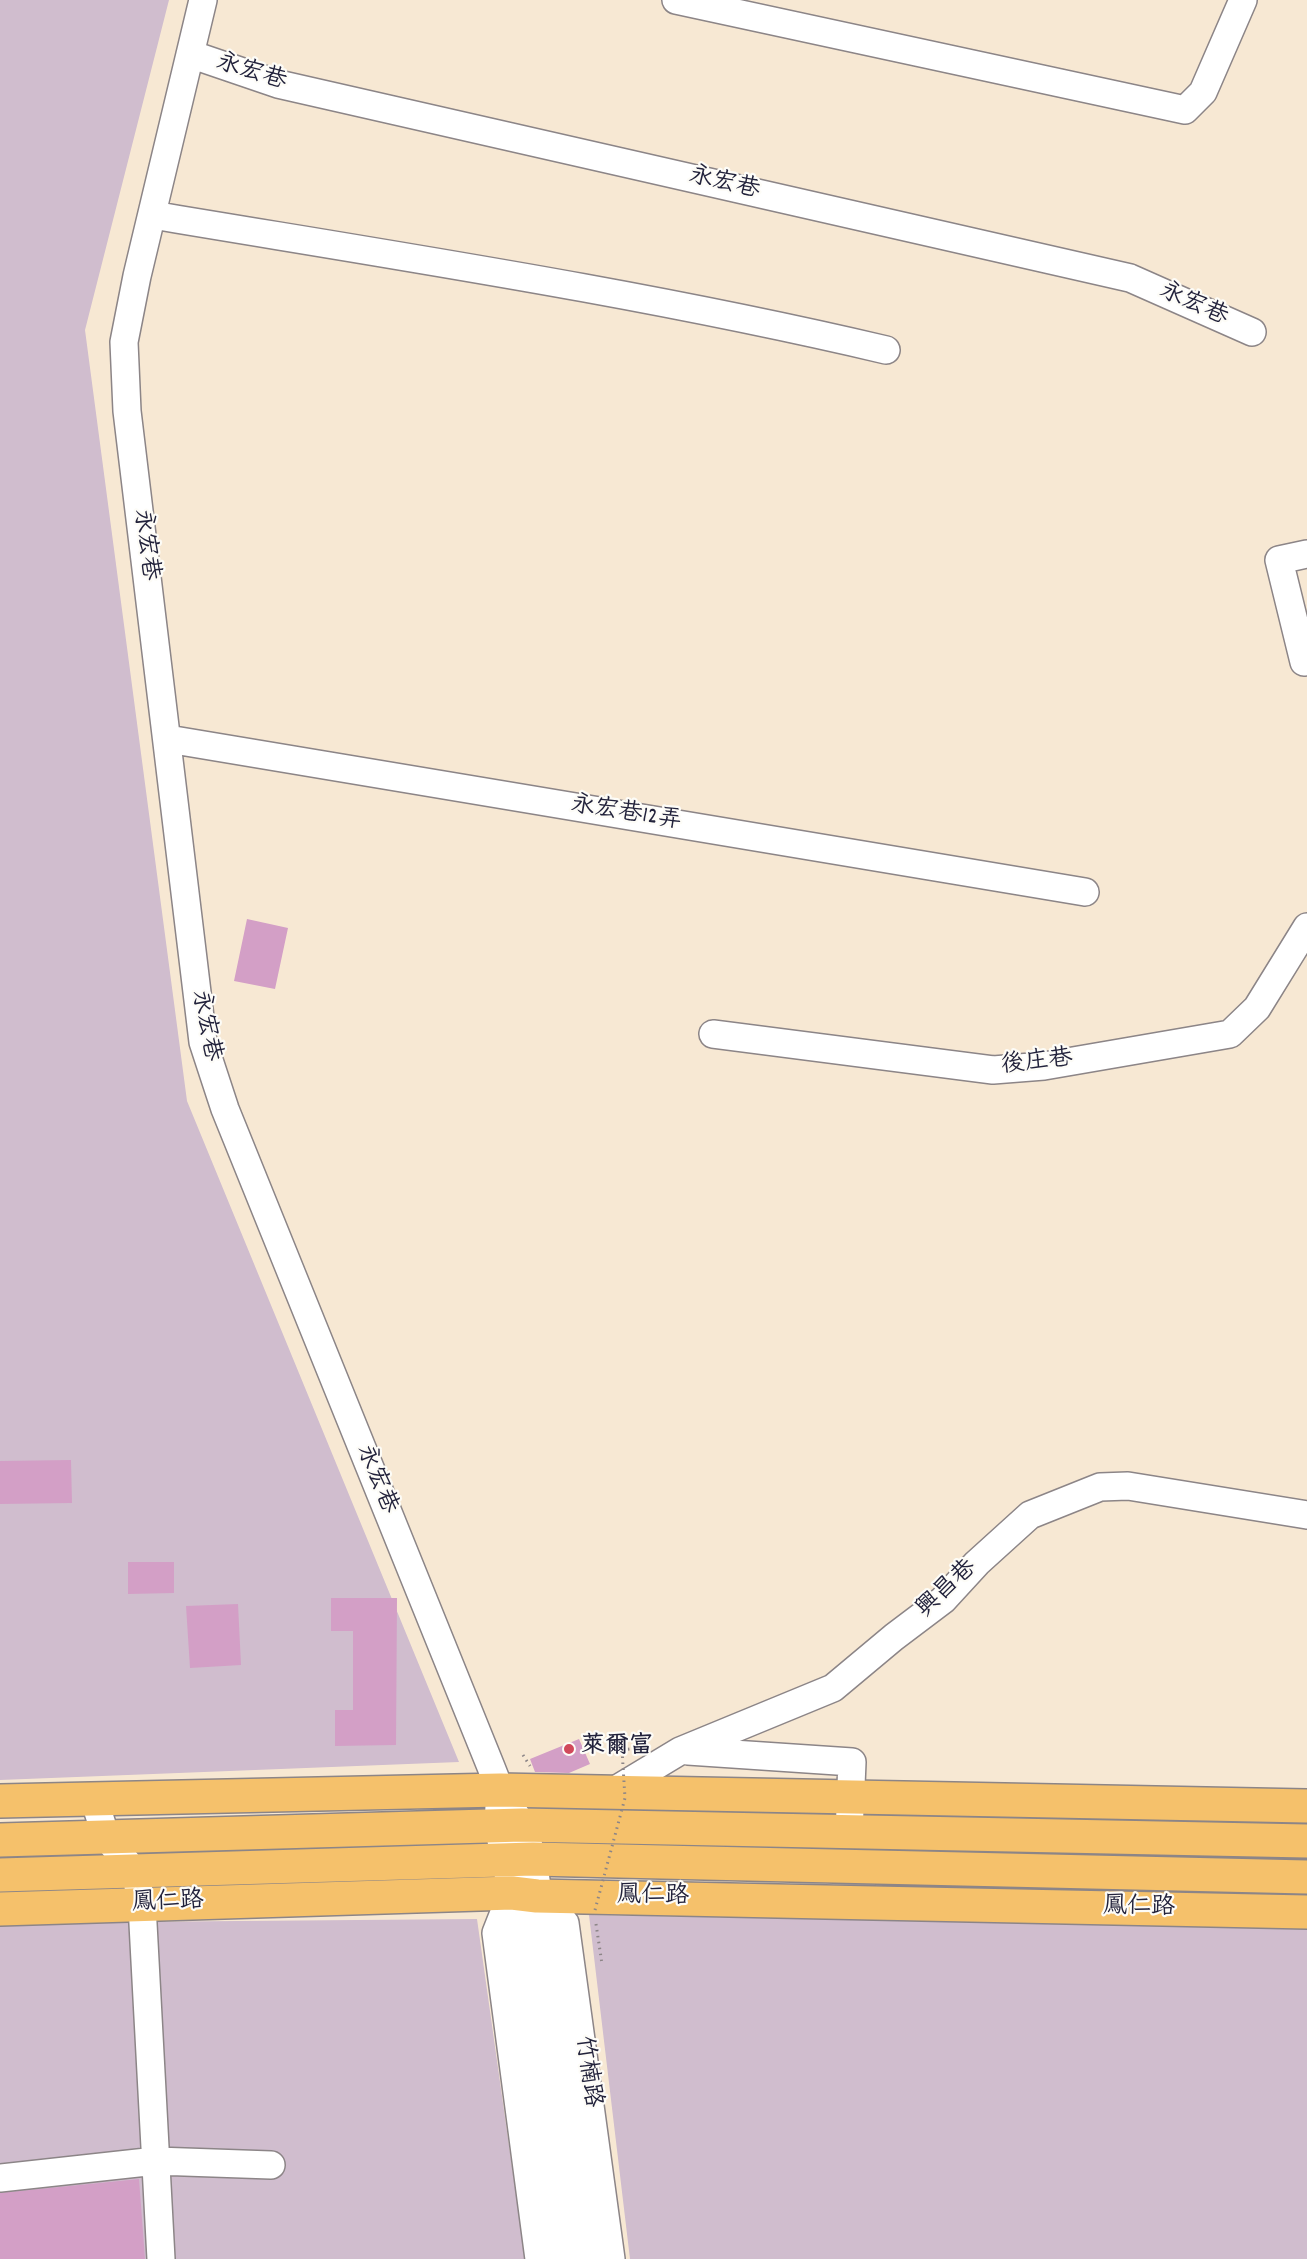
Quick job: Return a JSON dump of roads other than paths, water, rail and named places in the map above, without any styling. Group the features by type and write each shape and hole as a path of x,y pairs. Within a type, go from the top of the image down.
{"main road":[{"path":"0,1801 500,1790 1307,1806"},
{"path":"0,1840 510,1826 1307,1841"},
{"name":"鳳仁路","path":"0,1875 518,1860 1307,1877"},
{"name":"鳳仁路","path":"0,1909 525,1895 1307,1912"}],"street":[{"name":"永宏巷","path":"203,0 124,342 127,411 203,1042 225,1109 500,1790"},
{"path":"676,0 1185,110 1203,92 1243,0"},
{"name":"永宏巷","path":"190,54 278,84 1130,278 1251,332"},
{"path":"152,215 566,285 773,324 886,350"},
{"path":"1307,555 1279,560 1304,662 1307,661"},
{"name":"永宏巷12弄","path":"168,739 1085,892"},
{"name":"後庄巷","path":"713,1034 993,1070 1044,1066 1230,1034 1257,1008 1307,929"},
{"name":"興昌巷","path":"612,1792 680,1750 834,1688 894,1637 943,1600 977,1563 1030,1515 1100,1486 1128,1486 1307,1515"},
{"path":"680,1750 852,1762 849,1833"},
{"name":"竹楠路","path":"500,1790 525,1895 590,2259"},
{"path":"94,1799 106,1837 135,1872 142,1905 161,2259"},
{"path":"525,1895 496,1932 539,2259"},
{"name":"竹楠路","path":"525,1895 563,2259"},
{"name":"竹楠路","path":"525,1895 565,1923 611,2259"},
{"path":"0,2178 156,2161 271,2165"}],"place":[{"name":"萊爾富","path":"569,1749"}]}
